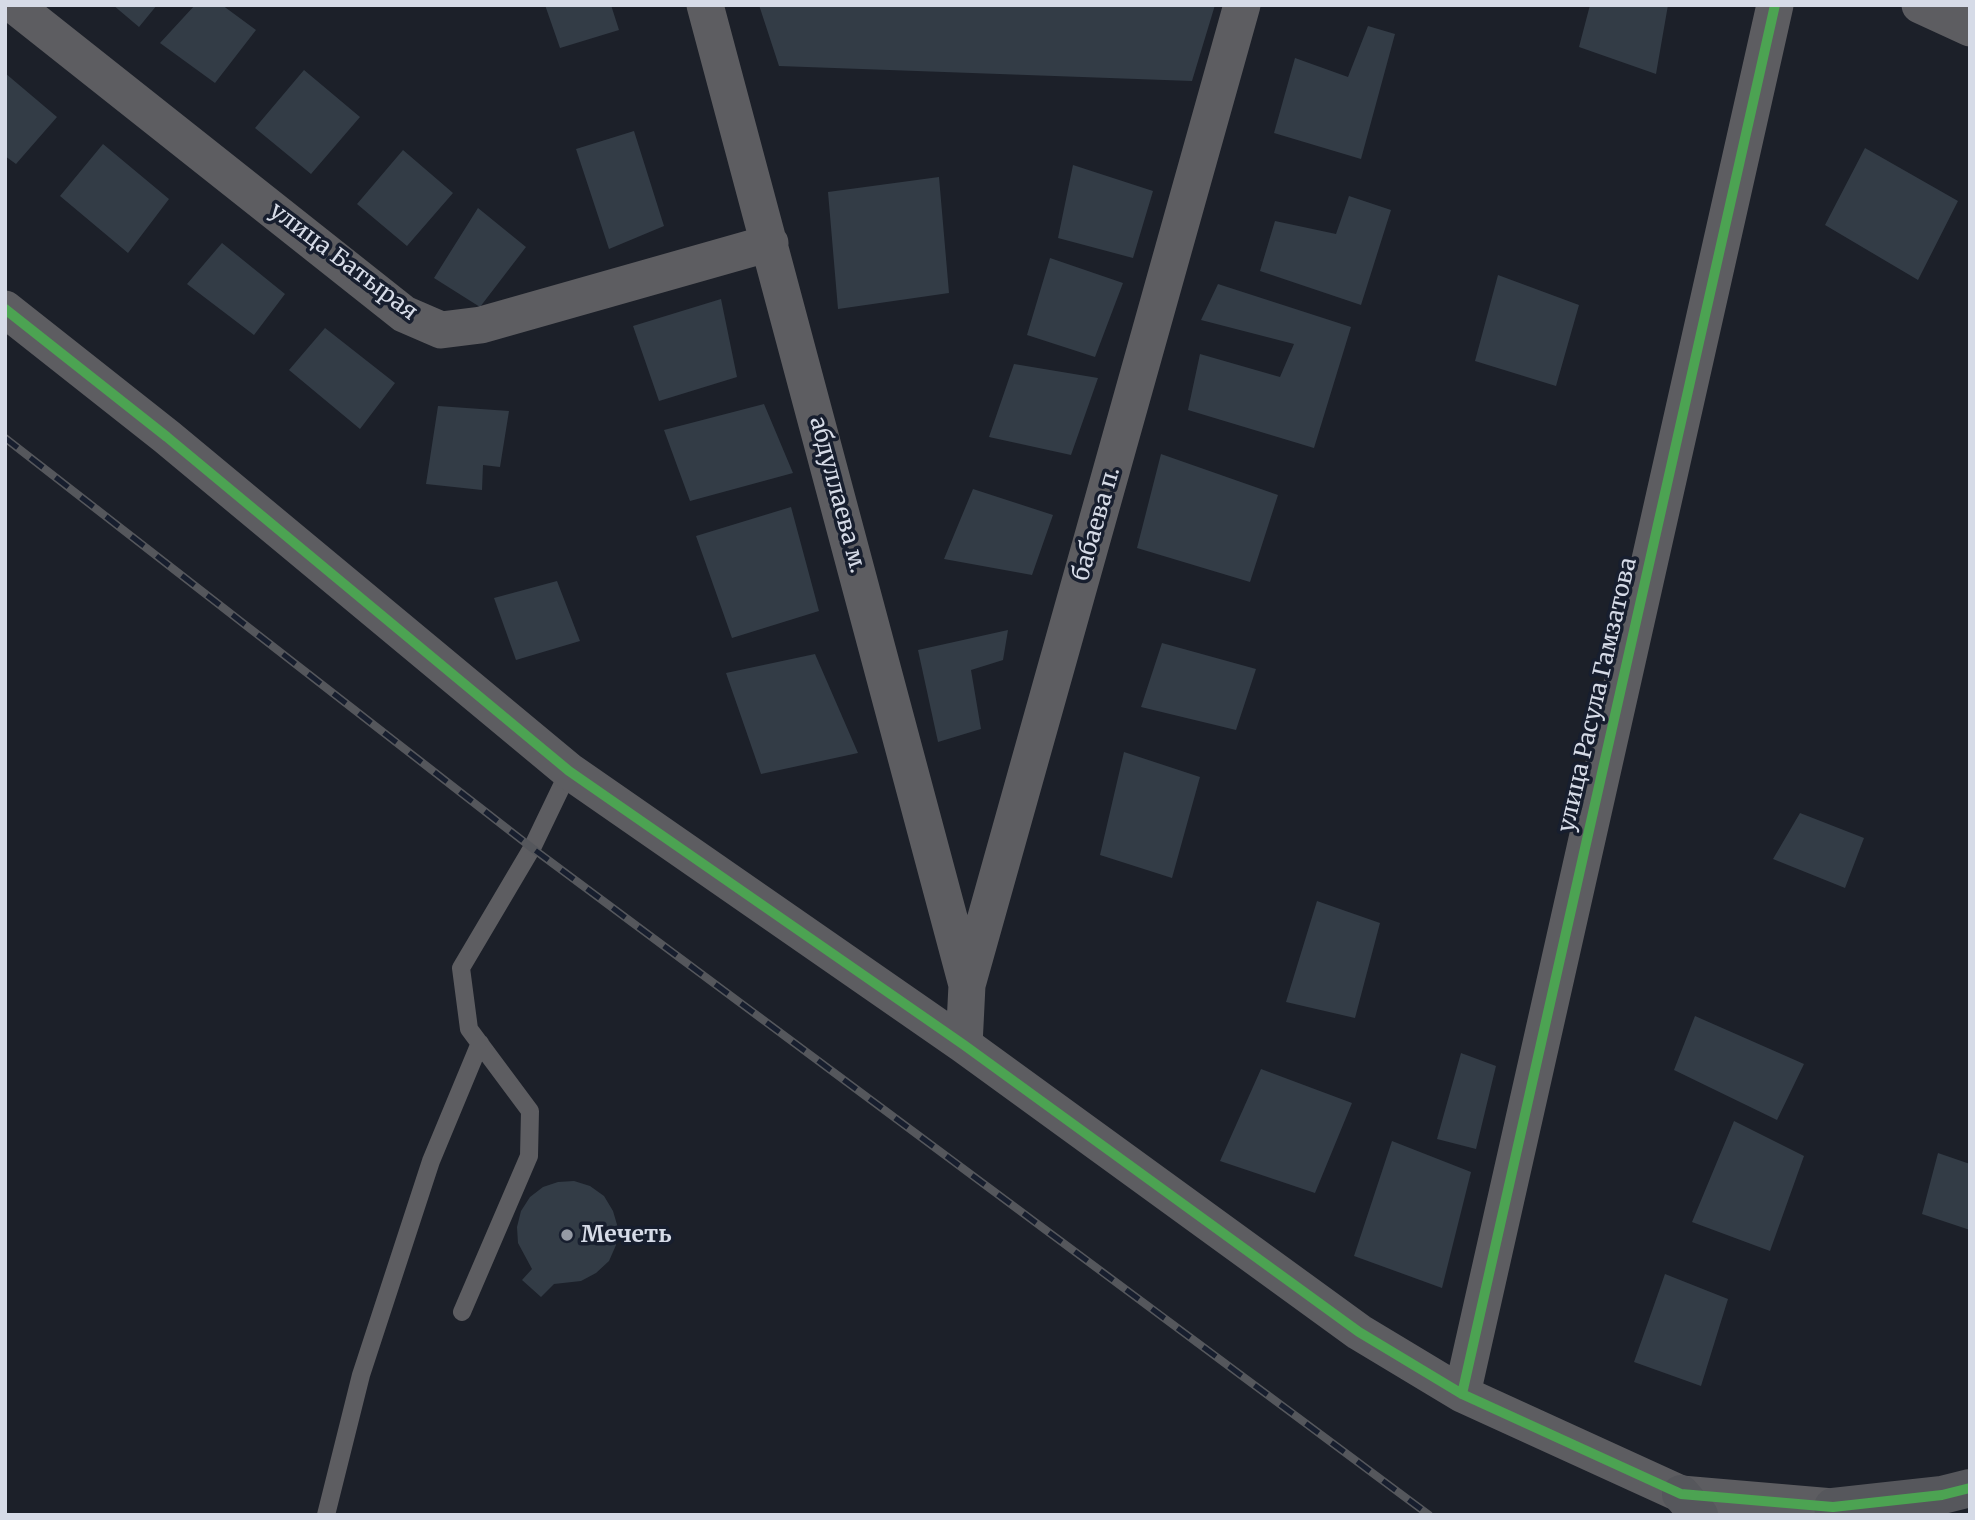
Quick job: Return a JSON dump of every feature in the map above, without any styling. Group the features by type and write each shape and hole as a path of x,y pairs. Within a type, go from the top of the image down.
{"street":[{"name":"улица Батырая","path":"14,5 404,314 441,330 481,325 770,243"},
{"name":"абдуллаева м.","path":"705,5 967,985"},
{"name":"бабаева п.","path":"964,1045 967,985 1242,5"},
{"name":"улица Расула Гамзатова","path":"1462,1394 1775,5"},
{"path":"1920,5 1970,28"},
{"path":"5,309 167,437 569,771 964,1045 1359,1332 1462,1394 1690,1504 1833,1507 1949,1499"}],"lane":[{"path":"462,1312 529,1156 530,1111 469,1029 461,968 533,848 569,771"},
{"path":"326,1515 361,1375 431,1161 480,1043"}],"building":[{"path":"113,5 157,5 139,27"},
{"path":"195,5 222,5 256,30 215,83 160,43"},
{"path":"545,5 611,5 619,30 560,48"},
{"path":"759,5 1215,5 1192,81 779,66"},
{"path":"1590,5 1668,5 1656,74 1579,47"},
{"path":"1368,26 1395,34 1361,159 1274,133 1295,58 1348,77"},
{"path":"304,70 360,117 311,174 255,128"},
{"path":"5,73 57,117 16,164 5,156"},
{"path":"634,131 664,226 609,249 576,149"},
{"path":"103,144 169,199 128,253 60,196"},
{"path":"1865,148 1958,201 1918,280 1825,225"},
{"path":"403,150 453,193 407,246 357,204"},
{"path":"1073,165 1153,191 1133,258 1058,238"},
{"path":"939,177 949,293 838,309 828,192"},
{"path":"1349,196 1391,210 1361,305 1260,271 1275,221 1336,234"},
{"path":"478,208 526,247 480,307 434,278"},
{"path":"222,243 285,294 254,335 187,284"},
{"path":"1050,258 1123,283 1095,357 1027,335"},
{"path":"1498,275 1579,305 1556,386 1475,361"},
{"path":"1218,284 1351,327 1314,448 1188,410 1200,354 1280,377 1294,344 1201,320"},
{"path":"721,299 737,377 659,401 633,326"},
{"path":"325,328 395,383 360,429 289,370"},
{"path":"1014,364 1098,378 1071,455 989,437"},
{"path":"764,404 793,473 690,501 664,430"},
{"path":"438,406 509,411 500,467 483,465 482,490 426,484"},
{"path":"1161,454 1278,495 1250,582 1137,548"},
{"path":"973,489 1053,515 1032,575 944,559"},
{"path":"791,507 819,611 732,638 696,536"},
{"path":"557,581 580,641 516,660 494,598"},
{"path":"1008,630 1003,660 971,670 981,729 938,742 918,650"},
{"path":"1162,643 1256,669 1236,730 1141,707"},
{"path":"815,654 858,753 761,774 726,673"},
{"path":"1124,752 1200,777 1172,878 1100,855"},
{"path":"1800,813 1864,838 1845,888 1773,859"},
{"path":"1317,901 1380,923 1355,1018 1286,1002"},
{"path":"1695,1016 1804,1064 1777,1120 1674,1070"},
{"path":"1461,1053 1496,1066 1476,1149 1437,1139"},
{"path":"1261,1069 1352,1103 1315,1193 1220,1161"},
{"path":"1734,1121 1804,1156 1770,1251 1692,1222"},
{"path":"1392,1141 1471,1172 1442,1288 1354,1256"},
{"path":"1938,1153 1970,1164 1970,1230 1922,1214"},
{"name":"Мечеть","path":"574,1181 590,1186 604,1196 613,1211 618,1228 616,1245 609,1261 596,1273 581,1281 554,1284 541,1297 522,1280 532,1269 518,1243 517,1227 521,1211 530,1197 543,1187"},
{"path":"1665,1274 1728,1299 1701,1386 1634,1362"}],"railway":[{"path":"5,438 532,848 1429,1515"}],"cycle path":[{"path":"1462,1394 1775,5"},
{"path":"5,309 167,437 569,771 964,1045 1359,1332 1462,1394 1681,1494 1833,1507 1942,1495 1970,1488"}],"place":[{"name":"Мечеть","path":"567,1235"}]}
